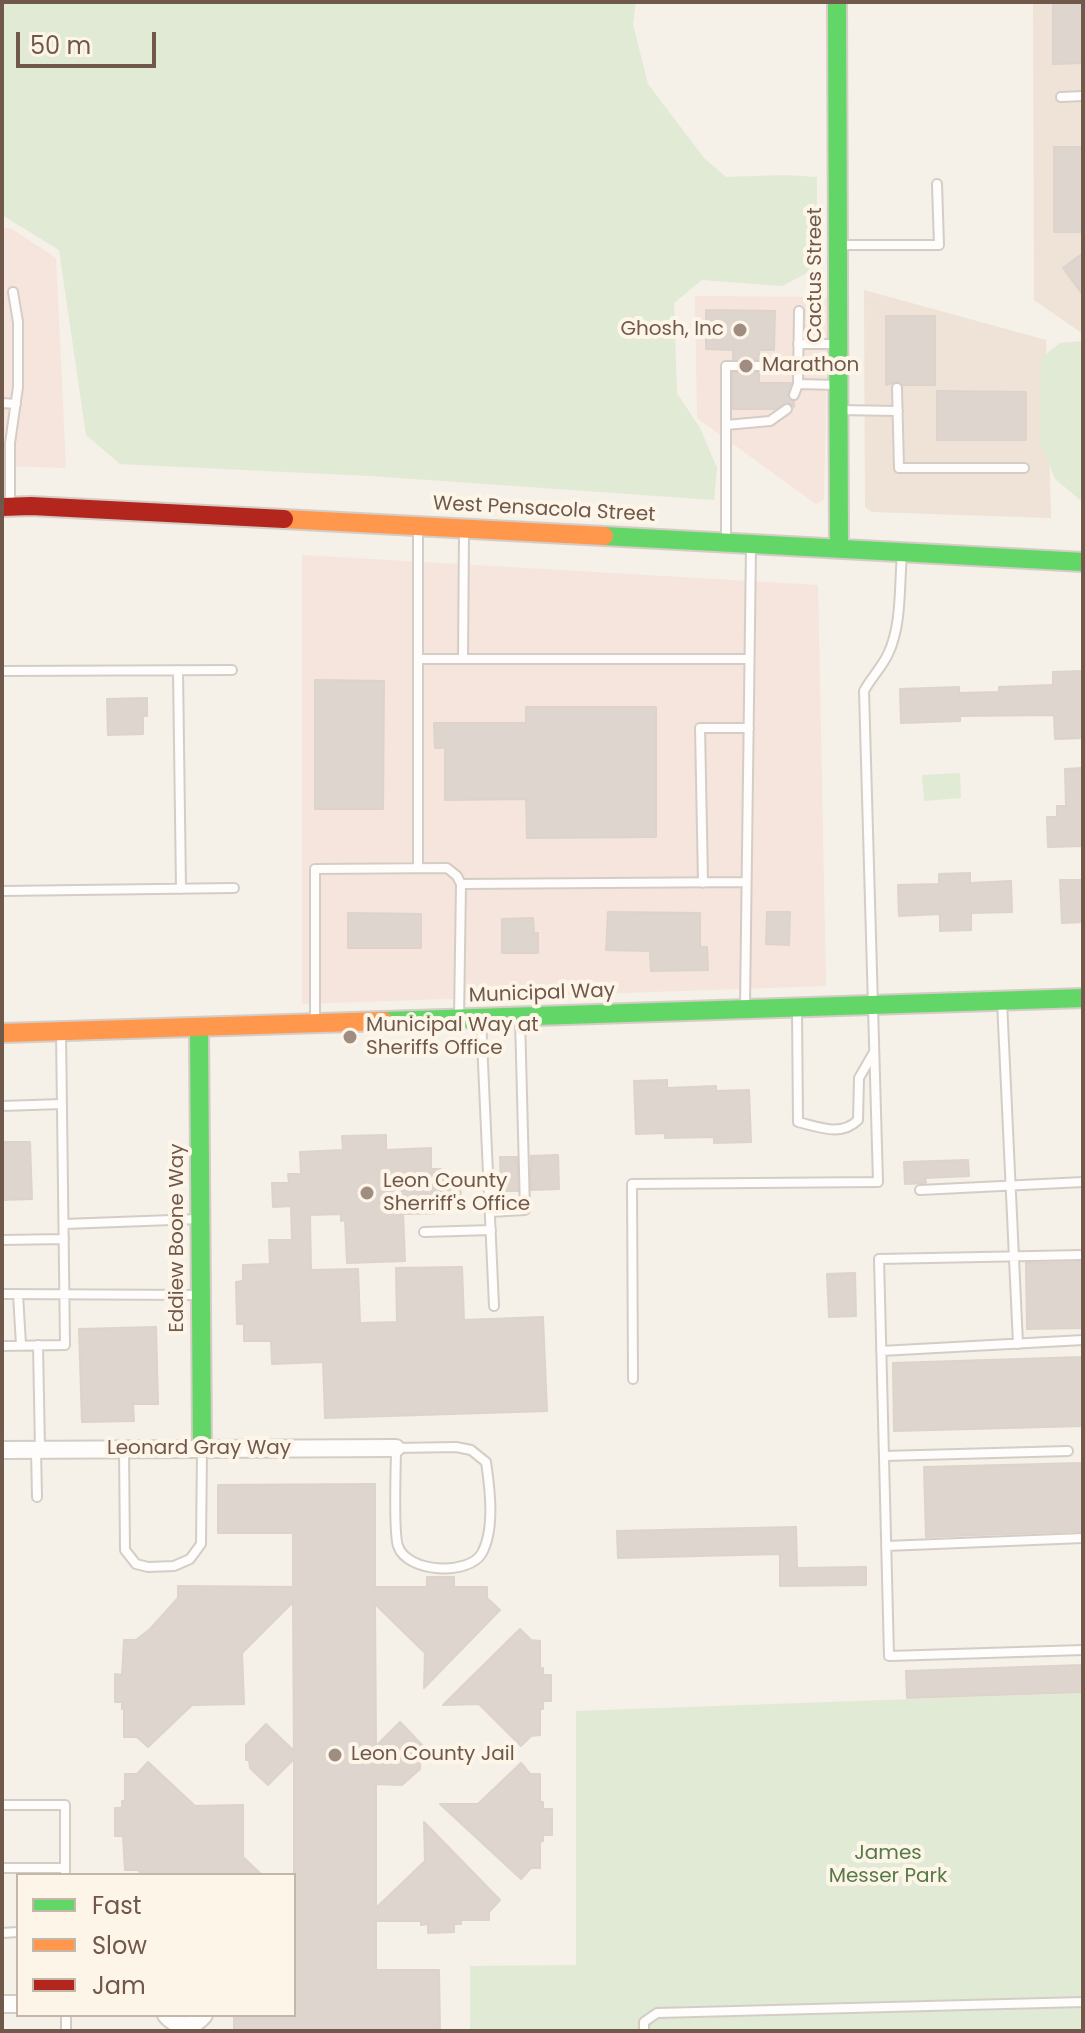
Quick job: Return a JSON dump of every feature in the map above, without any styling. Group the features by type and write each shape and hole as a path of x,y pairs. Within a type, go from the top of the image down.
{"street":[{"name":"Cactus Street","path":"837,2 839,547"},
{"name":"West Pensacola Street","path":"6,506 1083,562"},
{"name":"Municipal Way","path":"2,1033 1083,998"},
{"name":"Eddiew Boone Way","path":"199,1027 202,1449"},
{"name":"Leonard Gray Way","path":"2,1450 396,1448"},
{"path":"168,2017 174,2023 188,2025 202,2017"}],"lane":[{"path":"1061,97 1083,96"},
{"path":"838,245 939,245 937,184"},
{"path":"2,293 13,292 18,322 16,404 6,506"},
{"path":"794,395 798,384 799,311"},
{"path":"798,344 838,344"},
{"path":"726,542 726,366 798,366"},
{"path":"798,384 838,385"},
{"path":"897,388 899,468 1024,468"},
{"path":"2,403 16,404"},
{"path":"726,425 770,421 787,409"},
{"path":"838,410 898,411"},
{"path":"418,526 418,868"},
{"path":"463,659 464,528"},
{"path":"745,1010 751,543"},
{"path":"633,1379 632,1184 878,1182 864,691 887,657 893,642 902,551"},
{"path":"418,659 749,659"},
{"path":"178,670 181,889"},
{"path":"2,671 232,670"},
{"path":"703,883 700,728 749,728"},
{"path":"315,1023 315,869 447,868 457,876 461,884 459,1019"},
{"path":"461,884 746,882"},
{"path":"2,891 234,888"},
{"path":"1002,1001 1018,1344"},
{"path":"797,1008 798,1122 832,1130 847,1129 858,1120 859,1078 875,1051"},
{"path":"490,1212 525,1210 520,1016"},
{"path":"481,1018 494,1306"},
{"path":"2,1346 65,1345 61,1031"},
{"path":"859,1102 876,1102"},
{"path":"2,1106 62,1104"},
{"path":"920,1190 1083,1182"},
{"path":"64,1224 200,1219"},
{"path":"424,1232 491,1230"},
{"path":"2,1240 64,1239"},
{"path":"1083,1255 879,1259 889,1656 1083,1650"},
{"path":"2,1294 201,1295"},
{"path":"18,1294 21,1345"},
{"path":"881,1351 1083,1340"},
{"path":"37,1497 38,1345"},
{"path":"456,1447 471,1450 486,1462 489,1533 481,1556 464,1567 422,1567 406,1559 397,1545 396,1448 456,1447"},
{"path":"124,1450 125,1550 136,1564 148,1567 174,1566 190,1559 201,1544 202,1449"},
{"path":"884,1456 1068,1451"},
{"path":"886,1546 1083,1538"},
{"path":"2,1805 65,1805 65,1871 2,1868"},
{"path":"644,2031 644,2022 657,2013 1083,2002"}],"shaded area":[{"path":"1033,2 1083,2 1083,334 1034,300"},
{"path":"2,227 12,229 56,258 66,468 2,466"},
{"path":"864,290 1046,340 1051,518 872,512 865,507"},
{"path":"695,296 828,297 824,500 816,504 697,418"},
{"path":"302,555 818,585 826,986 302,1004"}],"green space":[{"path":"2,2 636,2 633,24 648,84 704,158 726,177 817,177 817,268 782,286 702,280 674,303 677,393 700,428 717,468 714,500 371,476 120,464 86,435 59,250 2,215"},
{"path":"1083,341 1083,499 1079,499 1055,479 1040,442 1041,358 1060,343"},
{"path":"960,773 961,798 924,801 922,775"},
{"name":"James Messer Park","path":"1083,1693 1083,2031 470,2031 470,1966 576,1965 576,1711"}],"building":[{"path":"1053,2 1083,2 1083,63 1053,64"},
{"path":"1054,147 1083,147 1083,232 1054,232"},
{"path":"1083,253 1083,295 1063,268"},
{"name":"Ghosh, Inc","path":"706,310 775,311 774,350 759,350 759,359 733,359 733,350 706,349"},
{"path":"886,316 935,316 935,385 903,385 898,381 886,385"},
{"path":"733,373 759,373 759,383 791,383 787,395 794,402 794,407 787,402 775,409 733,409"},
{"path":"937,391 1026,392 1026,440 937,440"},
{"path":"1083,671 1083,738 1055,739 1054,715 960,716 960,721 901,723 900,689 959,687 959,693 999,692 999,687 1053,685 1053,672"},
{"path":"315,680 384,681 383,809 315,809"},
{"path":"147,698 143,734 108,735 107,699"},
{"path":"526,707 656,707 656,837 527,838 526,799 445,800 445,748 435,748 434,723 526,723"},
{"path":"1082,768 1083,846 1048,847 1047,817 1057,817 1057,806 1066,806 1065,769"},
{"path":"970,873 970,883 1011,881 1012,912 971,913 971,930 940,931 940,914 899,916 898,885 939,884 939,874"},
{"path":"1060,880 1083,880 1083,922 1062,923"},
{"path":"608,912 700,913 700,947 707,947 708,970 651,971 650,951 606,950"},
{"path":"767,912 790,912 789,945 766,944"},
{"path":"348,913 421,914 421,948 348,948"},
{"path":"533,918 534,933 538,933 538,953 502,953 502,919"},
{"path":"667,1080 667,1088 716,1086 716,1091 749,1090 751,1142 714,1143 714,1137 665,1138 665,1133 636,1134 634,1081"},
{"path":"386,1135 386,1150 431,1148 431,1169 441,1169 442,1177 460,1176 461,1203 444,1203 444,1213 403,1214 405,1261 347,1263 345,1220 341,1221 341,1214 310,1215 311,1270 358,1269 360,1323 397,1322 396,1268 462,1267 464,1320 543,1317 547,1411 325,1418 323,1362 272,1364 271,1341 244,1341 244,1324 237,1324 236,1282 243,1281 243,1265 270,1264 269,1240 292,1240 291,1206 273,1207 272,1183 289,1183 288,1174 301,1174 300,1152 343,1150 342,1136"},
{"path":"2,1142 30,1142 32,1199 2,1200"},
{"path":"558,1155 559,1189 531,1190 531,1156"},
{"path":"500,1157 517,1157 518,1191 501,1191"},
{"path":"968,1160 969,1176 925,1178 926,1183 905,1184 904,1162"},
{"path":"1083,1262 1083,1328 1027,1329 1026,1263"},
{"path":"855,1273 856,1316 829,1317 827,1274"},
{"path":"156,1327 158,1404 133,1404 134,1421 82,1422 79,1329"},
{"path":"1083,1357 1083,1426 894,1431 893,1363"},
{"path":"1083,1463 1083,1531 926,1537 924,1467"},
{"name":"Leon County Jail","path":"375,1484 375,1587 427,1587 427,1577 454,1577 454,1587 487,1587 487,1598 500,1610 424,1688 425,1653 375,1604 376,1746 400,1722 422,1745 423,1759 420,1759 420,1769 402,1785 376,1784 376,1908 425,1861 424,1822 500,1900 489,1912 489,1920 461,1920 461,1924 454,1924 454,1932 428,1933 428,1924 421,1925 421,1921 376,1921 376,1970 439,1970 440,2031 234,2031 234,2017 296,2017 294,1759 268,1785 246,1760 246,1745 266,1724 294,1751 293,1602 242,1653 244,1704 192,1705 148,1747 137,1737 124,1737 124,1709 122,1702 115,1702 115,1674 122,1675 124,1640 136,1640 150,1629 178,1598 178,1586 293,1587 293,1533 218,1533 218,1485"},
{"path":"796,1527 797,1568 866,1567 866,1585 780,1586 780,1554 618,1558 617,1531"},
{"path":"520,1629 531,1640 540,1641 540,1668 543,1668 543,1675 551,1675 551,1701 543,1701 543,1709 540,1709 540,1735 531,1736 521,1746 479,1704 443,1705"},
{"path":"1083,1665 1083,1692 907,1698 906,1671"},
{"path":"148,1762 195,1806 243,1805 243,1857 260,1873 140,1873 138,1870 125,1870 123,1836 115,1836 115,1808 122,1808 122,1801 125,1801 125,1774 137,1774"},
{"path":"521,1763 530,1774 540,1774 540,1802 543,1802 543,1809 552,1809 552,1835 543,1835 540,1842 540,1868 531,1868 521,1879 440,1804 478,1804"}],"traffic: fast":[{"path":"837,2 839,547"},
{"path":"604,536 1083,562"},
{"path":"384,1021 1083,998"},
{"path":"199,1027 202,1449"}],"traffic: slow":[{"path":"284,519 604,536"},
{"path":"2,1033 384,1021"}],"traffic: jam":[{"path":"2,507 284,519"}],"place":[{"name":"Ghosh, Inc","path":"740,330"},
{"name":"Marathon","path":"746,366"},
{"name":"Municipal Way at Sheriffs Office","path":"350,1037"},
{"name":"Leon County Sherriff's Office","path":"367,1193"},
{"name":"Leon County Jail","path":"335,1755"}]}
